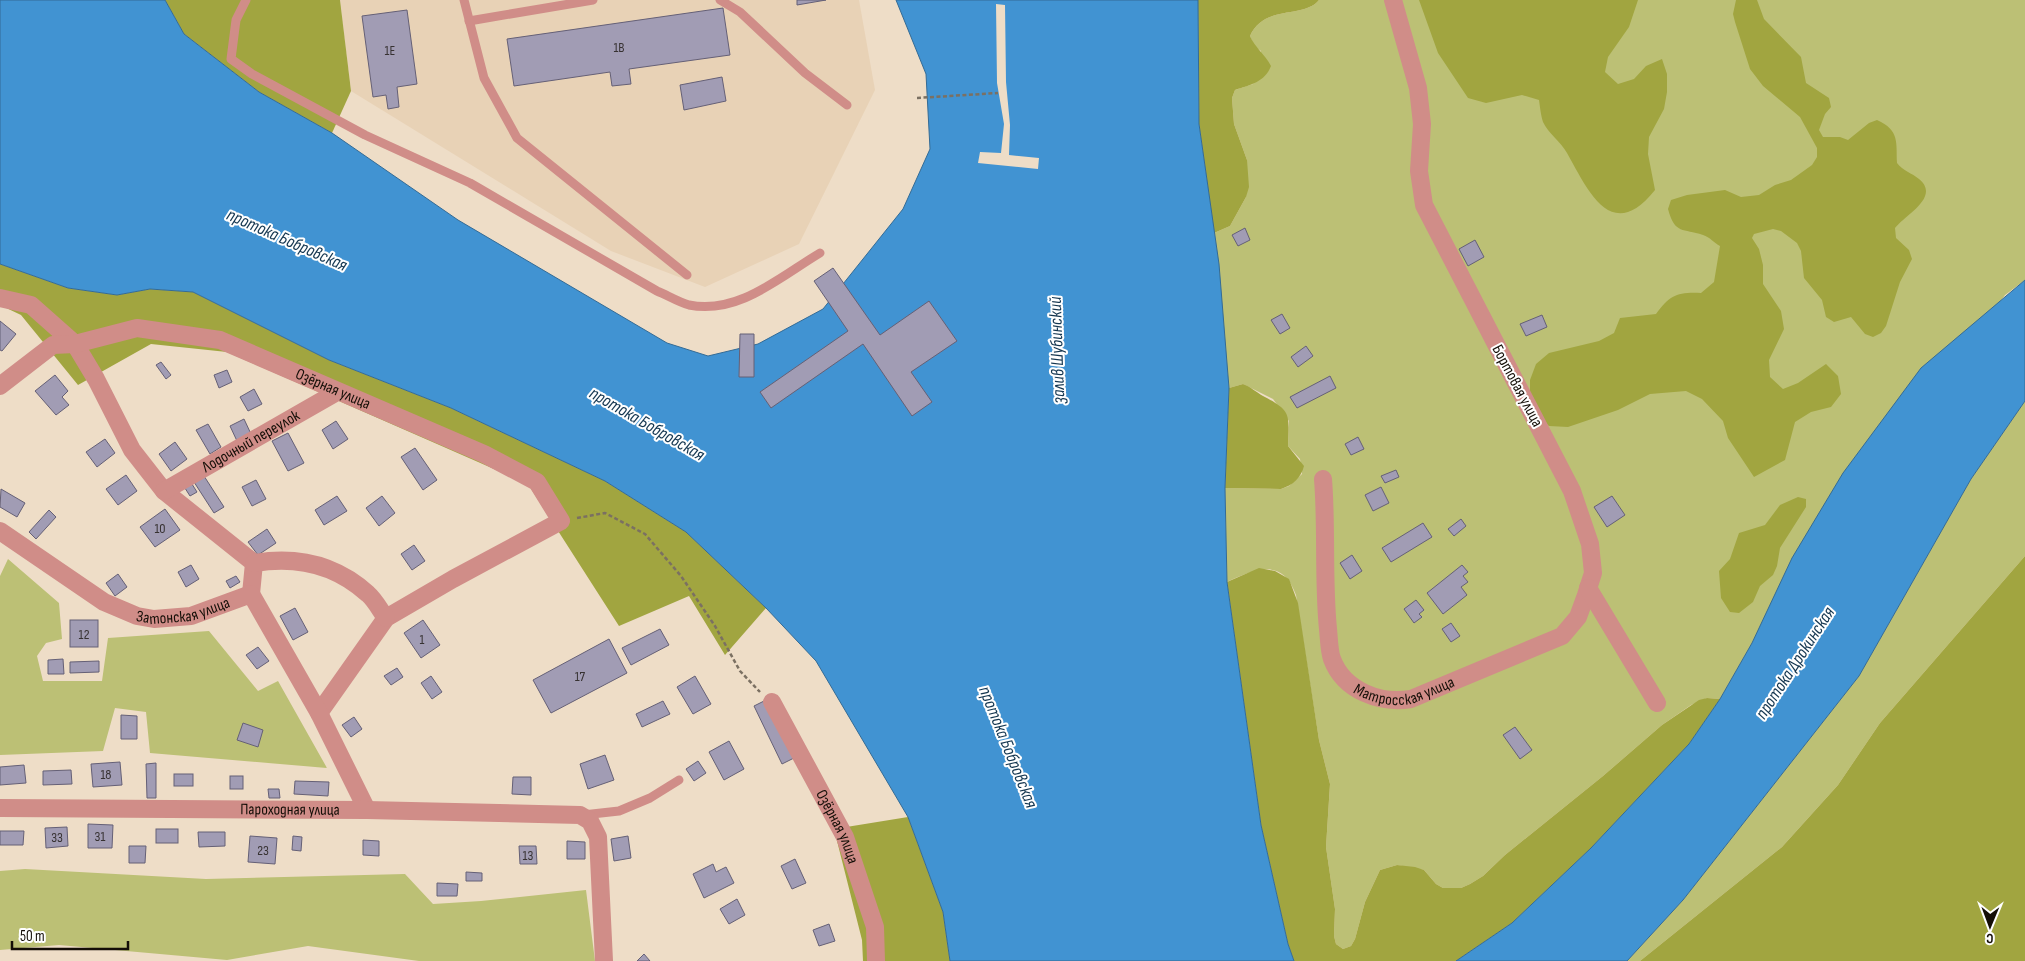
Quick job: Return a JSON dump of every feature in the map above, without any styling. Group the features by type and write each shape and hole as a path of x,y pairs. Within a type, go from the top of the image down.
{"street":[{"name":"Бортовая улица","path":"1393,0 1418,88 1422,124 1419,171 1424,206 1572,491 1590,544 1591,581 1657,703"},
{"path":"0,298 31,305 75,344 96,379 132,450 164,492 254,563 286,559 306,561 325,567 368,594 386,618"},
{"name":"Озёрная улица","path":"0,386 53,345 75,344 137,328 220,340 484,454 537,482 561,521"},
{"name":"Лодочный переулок","path":"164,492 337,392"},
{"name":"Матросская улица","path":"1323,479 1327,614 1331,658 1343,678 1373,697 1395,702 1411,699 1562,636 1578,617 1591,581"},
{"path":"319,713 386,618 453,579 561,521"},
{"name":"Затонская улица","path":"0,531 104,602 137,616 154,619 191,616 250,594 319,713 367,810"},
{"path":"250,594 254,563"},
{"name":"Озёрная улица","path":"772,702 845,837 875,926 876,961"},
{"name":"Пароходная улица","path":"0,808 367,810 580,815"},
{"path":"580,815 590,821 598,837 604,961"}],"lane":[{"path":"246,0 236,20 231,60 252,74 365,135 470,183 657,291 688,305 717,307 745,299 820,253"},
{"path":"464,0 484,78 517,138 687,275"},
{"path":"469,21 593,0"},
{"path":"720,0 740,12 805,73 847,105"},
{"path":"580,815 619,811 650,798 679,780"}],"path":[{"path":"916,98 998,93"},
{"path":"561,521 605,513 645,534 681,576 715,626 740,672 772,702"}],"shaded area":[{"path":"165,0 340,0 351,91 332,133 259,92 184,34"},
{"path":"340,0 859,0 875,90 799,244 705,287 611,251 351,91"},
{"path":"1198,0 1319,0 1312,6 1304,9 1265,20 1256,26 1250,36 1271,66 1261,79 1235,90 1232,98 1234,124 1247,160 1249,187 1246,197 1230,226 1214,233 1199,124"},
{"path":"1419,0 1638,0 1629,27 1608,57 1605,72 1618,84 1634,79 1646,66 1662,59 1667,74 1667,92 1664,109 1649,137 1648,154 1655,190 1639,206 1626,213 1613,212 1602,206 1583,182 1564,149 1545,126 1539,100 1522,95 1486,103 1468,98 1438,53"},
{"path":"1736,0 1757,0 1764,19 1801,57 1806,83 1829,98 1831,107 1825,114 1819,130 1823,137 1840,137 1848,140 1869,123 1877,120 1890,128 1893,133 1896,143 1897,163 1919,179 1925,186 1926,192 1924,199 1919,205 1895,228 1896,238 1909,250 1912,259 1900,282 1886,326 1881,333 1873,337 1865,334 1851,317 1834,322 1826,317 1822,300 1804,278 1801,251 1797,243 1781,231 1773,229 1754,234 1752,238 1759,249 1763,265 1763,284 1781,311 1784,329 1769,360 1770,377 1783,389 1798,383 1826,364 1838,376 1841,394 1831,407 1811,412 1795,422 1785,460 1754,477 1728,438 1723,421 1702,399 1686,391 1650,394 1618,410 1568,427 1549,426 1536,414 1530,398 1530,380 1536,364 1549,353 1599,341 1614,333 1620,318 1656,314 1675,296 1686,293 1701,293 1714,282 1720,246 1705,236 1677,227 1668,209 1671,200 1687,195 1725,190 1741,197 1759,195 1775,185 1791,180 1812,165 1817,157 1817,148 1800,117 1763,86 1750,69 1733,14"},
{"path":"0,264 68,288 117,295 150,289 193,292 329,360 451,408 605,481 686,532 766,608 725,655 689,596 619,626 528,484 227,352 151,344 78,385 21,315 0,305"},
{"path":"1243,384 1279,406 1287,415 1289,427 1288,446 1304,466 1299,477 1293,483 1281,489 1225,488 1229,388"},
{"path":"1798,497 1806,499 1806,507 1780,548 1777,566 1773,575 1760,586 1753,602 1739,613 1730,612 1721,598 1719,571 1730,559 1739,533 1765,525 1780,505"},
{"path":"2025,556 2025,961 1640,961 1782,847 1838,785 1880,723"},
{"path":"1259,568 1275,571 1289,579 1298,603 1319,740 1330,784 1326,847 1335,909 1334,936 1336,944 1343,949 1351,946 1355,939 1365,902 1380,870 1397,865 1415,867 1424,870 1436,884 1443,888 1461,888 1470,884 1483,876 1505,855 1603,776 1662,725 1699,700 1707,698 1720,699 1689,744 1591,848 1512,923 1456,961 1294,961 1288,944 1261,825 1227,582"},
{"path":"908,817 943,912 950,961 863,961 862,940 834,829"}],"green space":[{"path":"1319,0 2025,0 2025,280 2005,295 1752,643 1720,699 1707,698 1691,705 1662,725 1603,776 1505,855 1483,876 1470,884 1461,888 1443,888 1436,884 1424,870 1397,865 1380,870 1365,902 1355,939 1351,946 1343,949 1336,944 1334,936 1335,909 1326,847 1330,784 1319,740 1296,595 1290,583 1283,575 1266,569 1247,573 1227,582 1225,488 1281,489 1289,486 1302,474 1300,459 1288,446 1289,421 1273,399 1243,384 1229,388 1214,233 1230,226 1246,197 1247,160 1234,124 1232,98 1235,90 1253,84 1261,51 1254,46 1250,36 1256,26 1265,20 1304,9 1312,6"},
{"path":"2025,401 2025,556 1880,723 1838,785 1782,847 1640,961 1627,961 1683,900 1859,676 1971,479"},
{"path":"8,559 59,603 62,639 46,643 37,656 43,681 102,681 108,638 209,631 258,691 278,681 327,768 150,753 146,712 115,708 103,751 0,755 0,576"},
{"path":"25,869 206,879 405,874 433,904 586,890 595,961 419,961 308,946 227,960 59,945 0,950 0,871"}],"water":[{"path":"0,0 165,0 184,34 259,92 332,133 458,220 667,343 708,356 758,344 823,309 903,209 930,149 926,74 896,0 1198,0 1199,124 1219,264 1229,388 1225,488 1227,582 1261,825 1288,944 1294,961 950,961 943,912 908,817 816,661 766,608 686,532 605,481 451,408 329,360 193,292 150,289 117,295 68,288 0,264"},
{"name":"протока Дрокинская","path":"2025,280 2025,401 1971,479 1859,676 1683,900 1627,961 1456,961 1512,923 1591,848 1689,744 1720,699 1752,643 1792,558 1843,473 1921,368"}],"pier":[{"path":"996,4 1005,5 1006,82 1010,125 1009,155 1039,158 1038,169 978,163 980,152 1001,153 1004,124 997,83"}],"building":[{"path":"797,0 826,0 797,5"},
{"path":"723,8 730,55 629,69 631,84 612,86 610,72 514,86 507,39"},
{"path":"407,10 417,84 397,87 399,107 388,109 386,95 373,97 362,16"},
{"path":"722,77 726,101 684,110 680,85"},
{"path":"1245,228 1250,240 1238,246 1232,235"},
{"path":"1475,240 1484,257 1468,266 1459,249"},
{"path":"833,268 880,335 929,301 957,341 911,372 932,402 912,416 863,344 771,408 760,392 848,331 814,281"},
{"path":"1282,314 1290,328 1280,334 1271,320"},
{"path":"1542,315 1547,327 1526,336 1520,324"},
{"path":"0,321 16,334 2,351 0,350"},
{"path":"740,334 754,334 754,377 739,377"},
{"path":"1306,346 1313,356 1298,367 1291,357"},
{"path":"161,362 171,375 166,379 156,365"},
{"path":"227,370 232,382 219,388 214,375"},
{"path":"55,375 68,391 62,397 69,405 56,415 35,391"},
{"path":"1330,376 1336,388 1297,408 1290,397"},
{"path":"254,389 262,404 248,411 240,397"},
{"path":"244,419 251,434 237,441 230,426"},
{"path":"336,421 348,439 333,449 322,430"},
{"path":"208,424 221,447 210,454 196,430"},
{"path":"288,433 304,463 288,471 272,441"},
{"path":"1358,437 1364,449 1351,455 1345,444"},
{"path":"105,439 115,453 97,467 86,452"},
{"path":"175,442 187,459 171,471 159,454"},
{"path":"415,448 437,480 423,490 401,457"},
{"path":"1396,470 1399,477 1385,483 1381,476"},
{"path":"126,475 137,491 118,505 106,489"},
{"path":"204,476 224,507 214,513 194,482"},
{"path":"256,480 266,499 252,506 242,487"},
{"path":"190,481 197,492 190,496 183,485"},
{"path":"1381,487 1389,503 1373,511 1365,495"},
{"path":"1,489 25,503 17,517 0,507"},
{"path":"337,496 347,511 324,525 315,510"},
{"path":"382,496 395,513 379,526 366,508"},
{"path":"1612,496 1625,515 1607,527 1594,507"},
{"path":"165,509 180,530 155,547 140,527"},
{"path":"49,510 56,517 36,539 29,532"},
{"path":"1461,519 1466,526 1454,536 1448,529"},
{"path":"1423,523 1432,537 1391,562 1382,548"},
{"path":"267,529 276,543 258,555 248,542"},
{"path":"414,545 425,561 412,570 401,554"},
{"path":"1352,555 1362,571 1350,579 1340,563"},
{"path":"191,565 199,579 186,587 178,572"},
{"path":"1462,565 1468,572 1463,576 1468,582 1461,587 1467,595 1443,614 1427,593"},
{"path":"118,574 127,587 115,596 106,583"},
{"path":"236,576 240,582 230,588 226,581"},
{"path":"1416,600 1424,610 1419,614 1422,617 1414,623 1404,609"},
{"path":"295,608 308,632 293,640 280,616"},
{"path":"70,620 98,620 98,647 70,647"},
{"path":"423,620 440,645 421,658 404,633"},
{"path":"1451,623 1460,636 1451,642 1442,629"},
{"path":"660,629 669,645 631,665 622,648"},
{"path":"609,639 627,673 551,713 533,680"},
{"path":"258,647 269,661 257,669 246,655"},
{"path":"63,659 64,674 48,674 48,660"},
{"path":"99,661 99,672 70,673 70,662"},
{"path":"397,668 403,677 391,685 384,676"},
{"path":"431,676 442,692 432,699 421,683"},
{"path":"695,676 711,704 693,714 677,687"},
{"path":"766,700 794,758 782,764 754,706"},
{"path":"663,701 670,714 642,727 636,714"},
{"path":"121,715 137,716 137,739 121,739"},
{"path":"354,717 362,729 351,737 342,725"},
{"path":"243,723 263,730 258,747 237,740"},
{"path":"1515,727 1532,750 1520,759 1503,735"},
{"path":"729,741 744,769 724,780 709,752"},
{"path":"605,755 614,780 588,789 580,764"},
{"path":"698,761 706,773 694,781 686,769"},
{"path":"120,762 122,785 93,787 91,764"},
{"path":"156,763 156,798 147,798 146,764"},
{"path":"24,765 26,783 0,785 0,767"},
{"path":"71,770 72,784 43,785 43,771"},
{"path":"174,774 193,774 193,786 174,786"},
{"path":"230,776 243,776 243,789 230,789"},
{"path":"513,777 531,777 531,795 512,794"},
{"path":"295,781 329,782 328,796 294,794"},
{"path":"268,789 279,789 280,798 269,798"},
{"path":"88,824 113,825 112,848 88,848"},
{"path":"67,827 68,846 46,848 45,828"},
{"path":"156,829 178,829 178,843 156,843"},
{"path":"0,831 24,831 23,845 0,845"},
{"path":"198,832 225,832 225,846 199,847"},
{"path":"250,836 277,838 275,864 248,862"},
{"path":"293,836 302,837 301,851 292,850"},
{"path":"628,836 631,858 614,861 611,839"},
{"path":"363,840 379,841 379,856 363,855"},
{"path":"567,841 585,842 585,859 567,859"},
{"path":"129,846 146,846 145,863 129,863"},
{"path":"519,846 536,846 537,864 520,864"},
{"path":"795,859 806,883 792,889 781,866"},
{"path":"713,864 716,872 726,867 734,883 704,898 693,874"},
{"path":"466,872 482,873 482,881 466,881"},
{"path":"437,883 458,884 457,896 437,896"},
{"path":"737,899 745,915 729,924 720,909"},
{"path":"829,924 835,941 819,946 813,930"},
{"path":"644,954 650,961 637,961"}],"water label":[{"name":"протока Бобровская","path":"287,240"},
{"name":"залив Шубинский","path":"1057,350"},
{"name":"протока Бобровская","path":"647,424"},
{"name":"протока Бобровская","path":"1008,747"}]}
